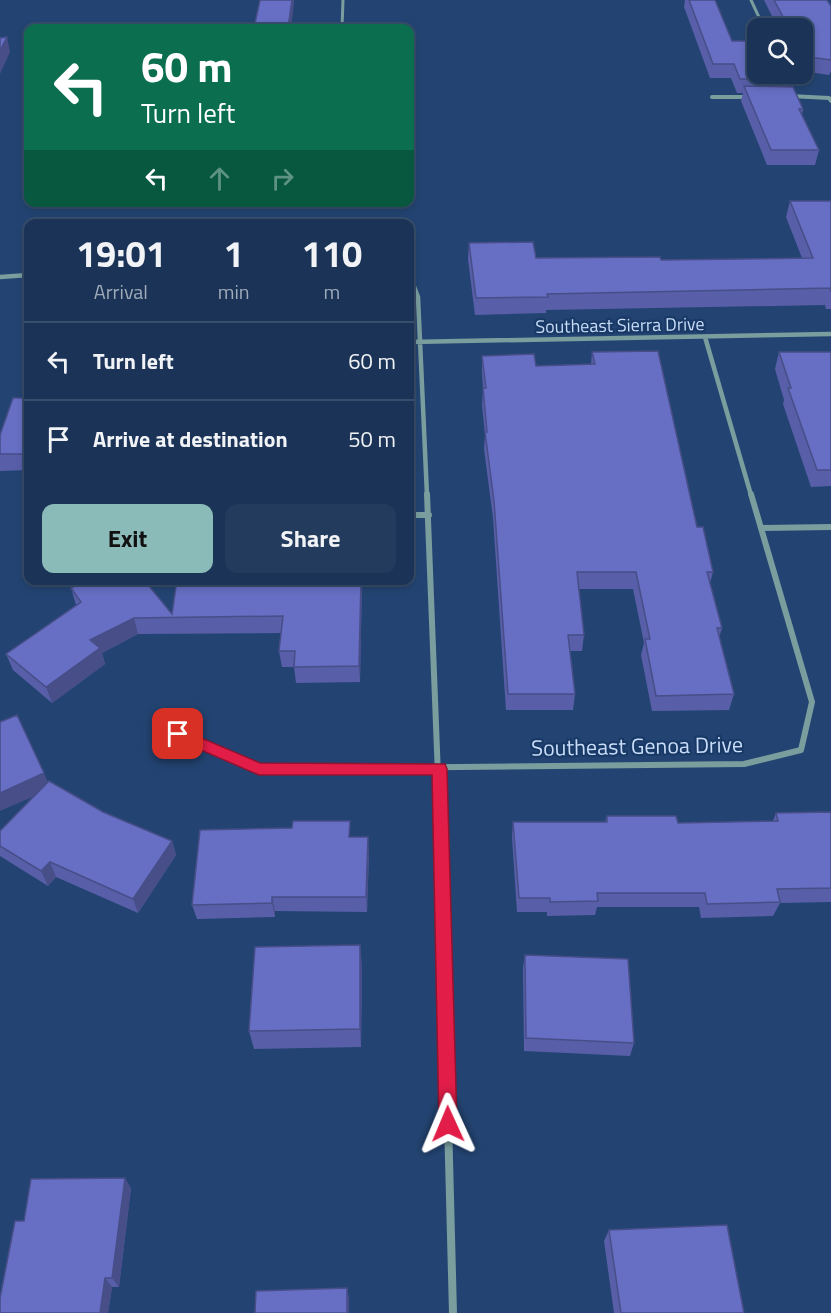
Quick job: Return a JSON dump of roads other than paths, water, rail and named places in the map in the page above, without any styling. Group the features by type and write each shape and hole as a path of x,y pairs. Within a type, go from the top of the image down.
{"street":[{"path":"782,96 830,100"},
{"path":"712,97 758,97"},
{"path":"0,277 24,275"},
{"path":"414,286 418,297 440,769 453,1313"},
{"name":"Southeast Sierra Drive","path":"414,342 831,334"},
{"name":"Southeast Genoa Drive","path":"440,769 744,764 801,750 812,702 705,337"},
{"path":"414,515 429,515"},
{"path":"762,528 831,527"},
{"path":"178,734 259,769 440,769"}],"lane":[{"path":"342,24 343,0"},
{"path":"751,0 759,18"}]}
